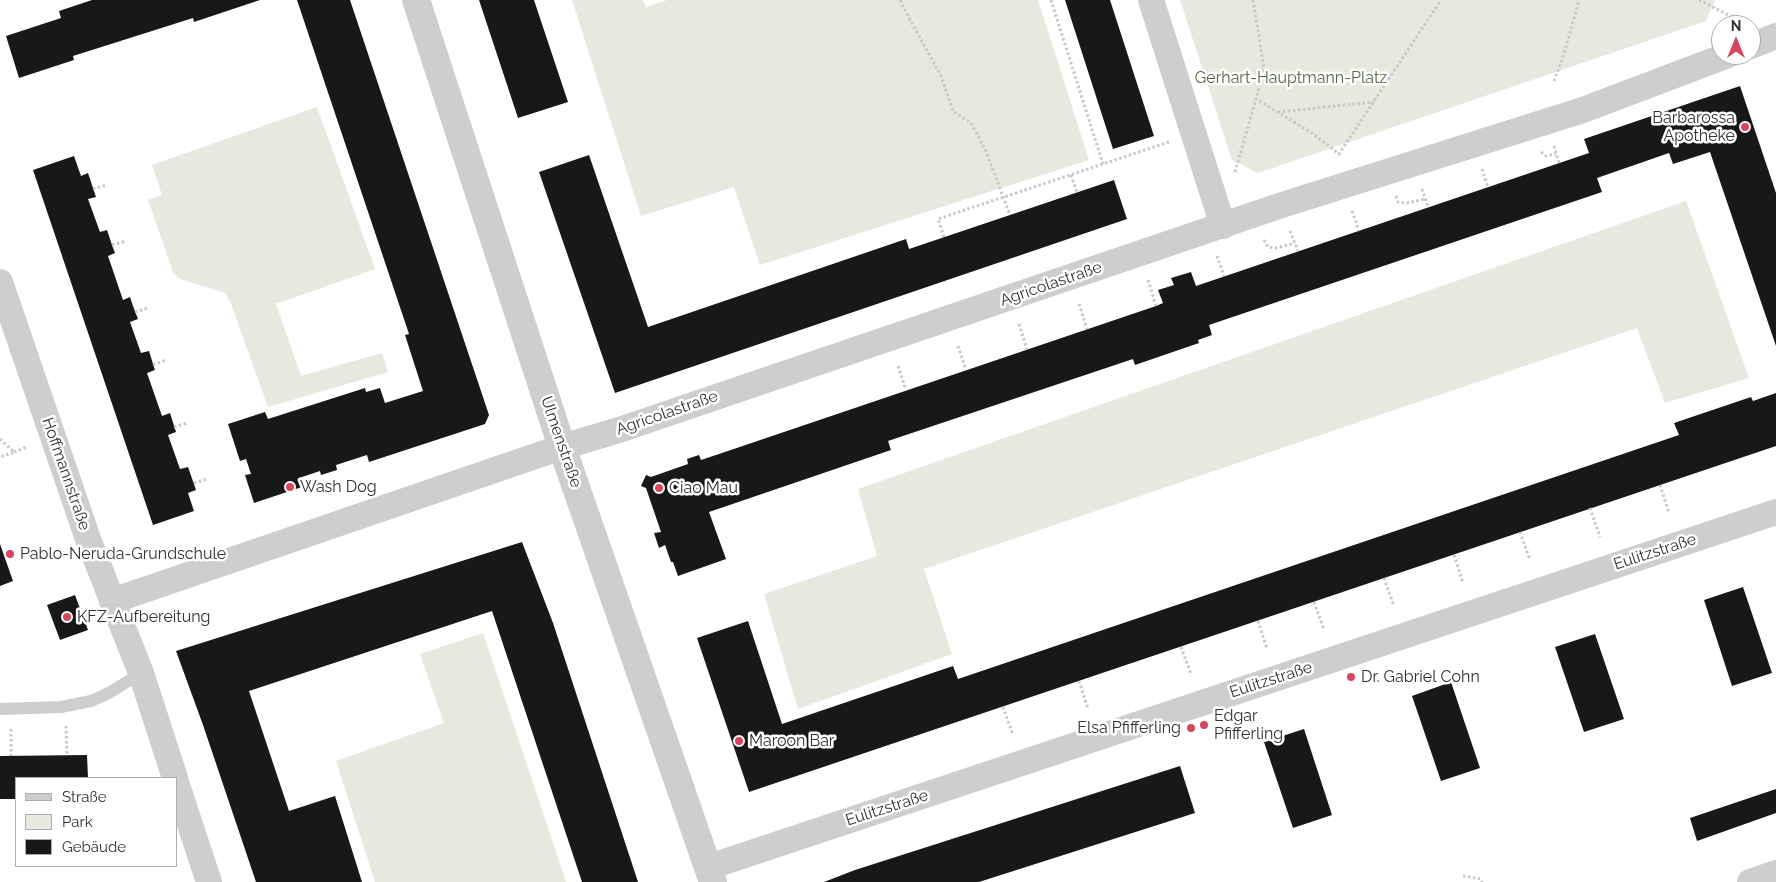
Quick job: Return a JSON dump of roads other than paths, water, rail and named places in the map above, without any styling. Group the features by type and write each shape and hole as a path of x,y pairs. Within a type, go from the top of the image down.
{"street":[{"name":"Ulmenstraße","path":"416,0 562,447 711,875"},
{"path":"1152,0 1223,226 1361,179 1583,110 1711,61"},
{"path":"1761,42 1776,36"},
{"name":"Agricolastraße","path":"112,601 562,447 1223,226"},
{"name":"Hoffmannstraße","path":"0,282 88,539 140,673 175,777"},
{"name":"Eulitzstraße","path":"711,875 1776,512"},
{"path":"178,788 209,882"},
{"path":"1750,882 1776,873"}],"lane":[{"path":"5,709 66,706 90,701 109,694 140,673"}],"place":[{"name":"Barbarossa Apotheke","path":"1745,127"},
{"name":"Wash Dog","path":"290,487"},
{"name":"Ciao Mau","path":"659,488"},
{"name":"Pablo-Neruda-Grundschule","path":"10,554"},
{"name":"KFZ-Aufbereitung","path":"67,617"},
{"name":"Dr. Gabriel Cohn","path":"1351,677"},
{"name":"Edgar Pfifferling","path":"1204,725"},
{"name":"Elsa Pfifferling","path":"1191,728"},
{"name":"Maroon Bar","path":"739,741"}],"park label":[{"name":"Gerhart-Hauptmann-Platz","path":"1291,78"}]}
